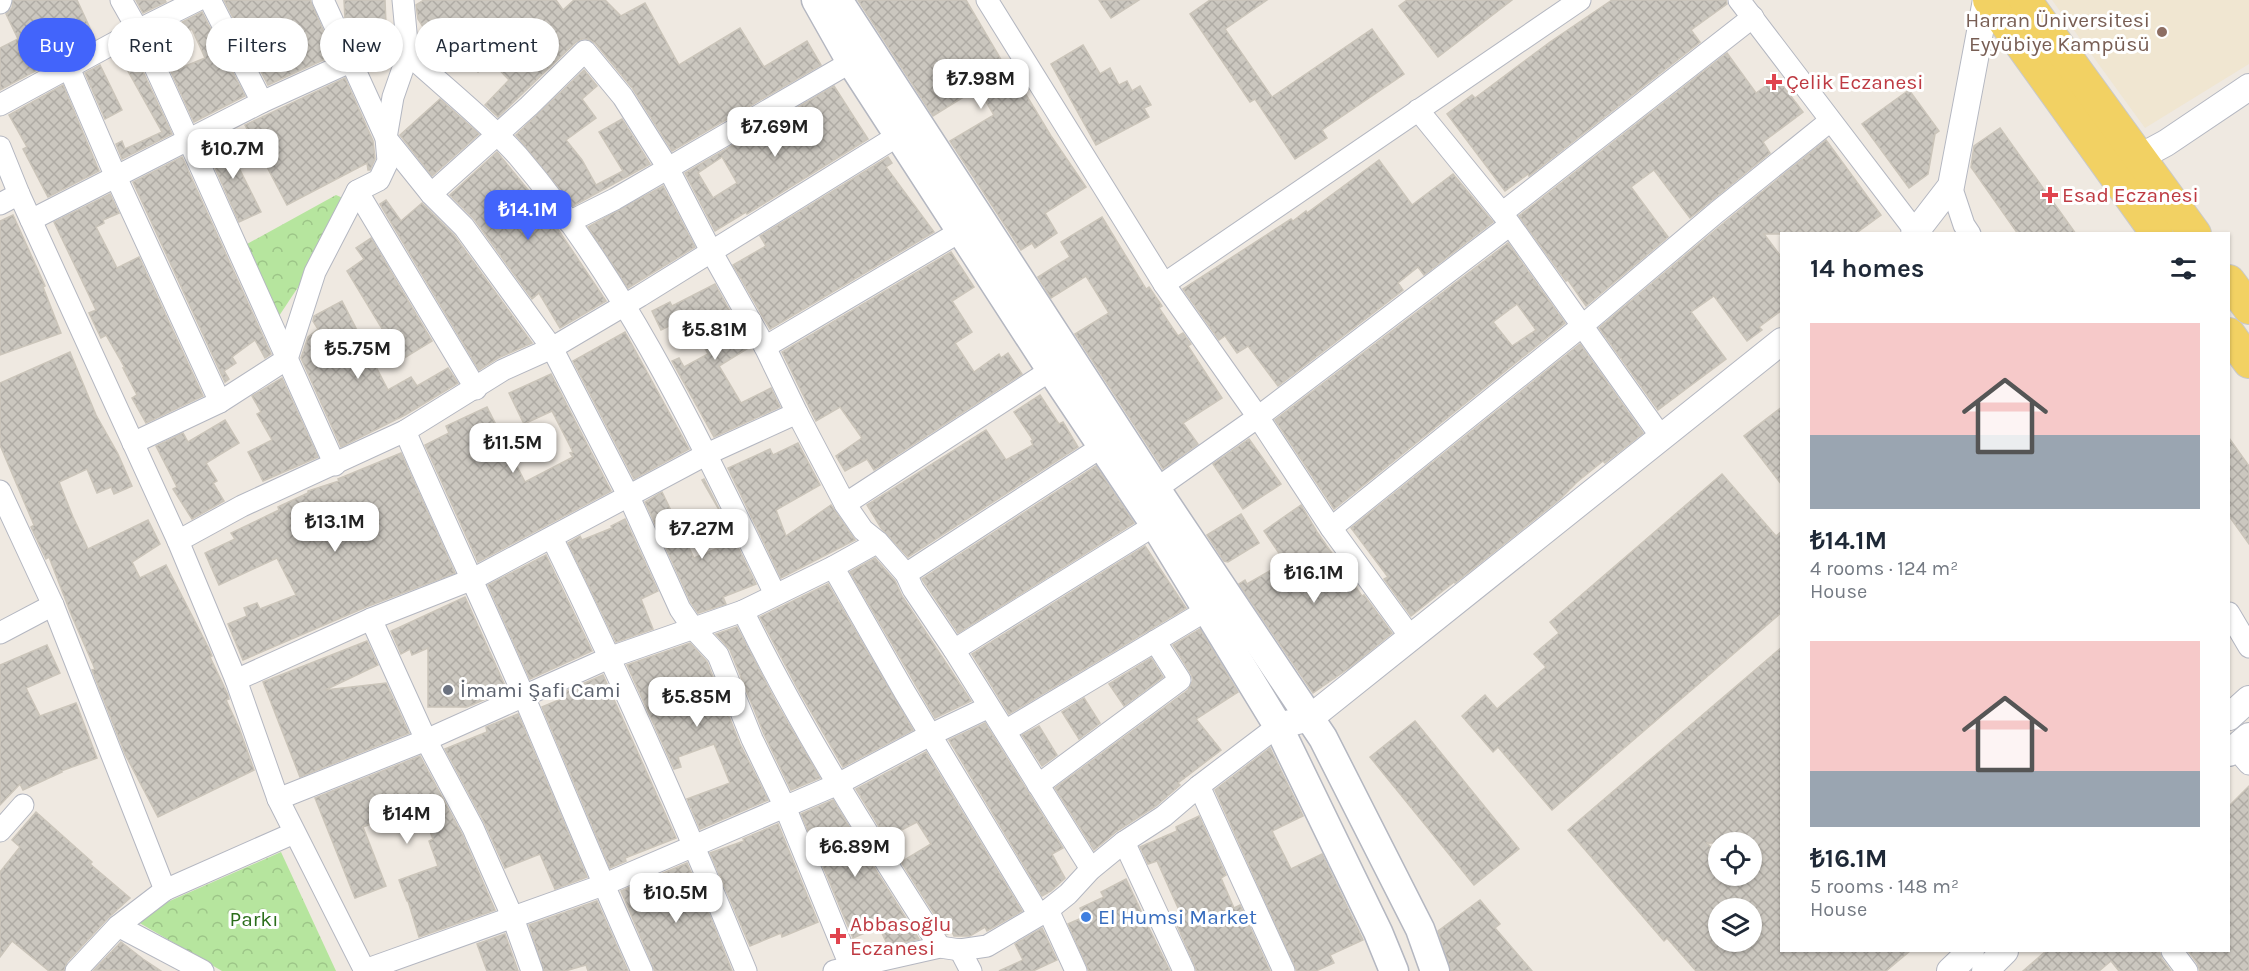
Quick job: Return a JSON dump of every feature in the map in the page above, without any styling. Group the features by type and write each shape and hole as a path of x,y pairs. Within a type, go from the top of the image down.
{"main road":[{"path":"816,0 851,62 1051,370 1155,525 1278,726 1378,932 1394,971"},
{"path":"838,0 1155,489 1323,738 1420,929 1435,971"},
{"path":"1988,0 2156,232"},
{"path":"2025,0 2194,232"},
{"path":"2230,282 2249,309"},
{"path":"2230,335 2249,362"}],"street":[{"path":"121,0 131,18"},
{"path":"162,18 198,0"},
{"path":"210,0 262,102"},
{"path":"323,0 332,18"},
{"path":"133,442 220,402 287,359 315,272 357,191 379,180 388,162 386,138 393,98 408,54 403,0"},
{"path":"987,0 1164,284 1258,417 1331,528 1412,639"},
{"path":"1164,284 1580,0"},
{"path":"1739,0 1914,232"},
{"path":"1916,232 1951,186 1988,0"},
{"path":"1155,489 1258,417 1506,219 1752,17"},
{"path":"431,194 585,51 623,97 668,168 765,347 845,504 863,530 878,542 906,574 913,589 954,650 1091,870"},
{"path":"408,54 517,156 569,222 624,305 707,454 775,594"},
{"path":"569,222 615,199 851,62"},
{"path":"0,105 62,72"},
{"path":"71,72 116,177 220,402"},
{"path":"157,72 335,465"},
{"path":"31,220 262,102 328,72"},
{"path":"357,72 386,138 431,194 464,227 552,348 629,497 680,609 693,628 718,655 752,739 785,807 852,969 950,948 987,946 1044,912 1068,894 1091,870 1124,842 1164,816 1199,786 1278,726 1310,718 1412,639 1780,343"},
{"path":"2140,158 2249,87"},
{"path":"1418,110 1506,219 1662,438"},
{"path":"1331,528 1582,326 1717,212 1830,121"},
{"path":"178,541 242,506 405,431 476,389 503,370 552,348 624,305 899,135"},
{"path":"0,147 9,199 31,220 178,541 236,680 278,800 365,971 603,885 838,784 930,735 989,708"},
{"path":"1951,186 1964,225 1969,232"},
{"path":"357,191 476,389"},
{"path":"765,347 961,231"},
{"path":"845,504 1051,370"},
{"path":"236,680 370,619 473,579 707,454 797,413"},
{"path":"405,431 433,497 473,579 642,971"},
{"path":"906,574 1103,446"},
{"path":"0,491 53,605 165,890"},
{"path":"954,650 1155,525"},
{"path":"552,538 611,657 694,845 746,971"},
{"path":"278,800 426,740 611,657 743,611 878,542"},
{"path":"833,567 930,735 1044,912 1076,971"},
{"path":"0,633 53,605"},
{"path":"1005,731 1206,610"},
{"path":"743,611 774,675 838,784 950,948 971,971"},
{"path":"2230,615 2249,647"},
{"path":"370,619 426,740 473,828 513,918 532,971"},
{"path":"1038,785 1179,680 1155,641"},
{"path":"2230,716 2249,699"},
{"path":"1199,786 1284,971"},
{"path":"0,831 23,805"},
{"path":"76,971 118,926 165,890 294,833"},
{"path":"1124,842 1184,971"},
{"path":"118,926 203,971"},
{"path":"1950,971 1970,952"},
{"path":"1985,971 2004,952"},
{"path":"2173,952 2187,971"}],"shaded area":[{"name":"Harran Üniversitesi Eyyübiye Kampüsü","path":"2052,0 2249,0 2249,64 2145,128"}],"green space":[{"path":"336,195 345,199 330,239 277,319 247,244"},
{"name":"Parkı","path":"281,852 336,971 222,971 131,918"}],"building":[{"path":"13,0 77,0 85,18 18,18 18,39 6,14 12,8"},
{"path":"136,0 165,0 166,2 143,13"},
{"path":"224,0 310,0 320,23 320,61 308,67 308,18 233,18"},
{"path":"344,0 385,0 386,18 345,18"},
{"path":"424,0 556,0 563,10 574,0 605,0 621,16 645,3 679,65 740,28 764,67 807,41 821,65 672,151 633,89 595,43 582,39 559,58 559,18 418,18 416,5"},
{"path":"858,0 966,0 1013,80 1016,78 1051,136 1086,187 1045,213 1057,233 1035,248 1032,243 1021,250 950,141 994,115 978,88 933,116"},
{"path":"1099,0 1139,0 1111,18"},
{"path":"1210,0 1267,0 1225,29 1272,97 1372,29 1404,74 1322,130 1327,138 1295,159 1255,99 1250,102 1190,14"},
{"path":"1407,0 1512,0 1438,57 1399,6"},
{"path":"1612,0 1726,0 1727,4 1691,30 1700,42 1529,176 1528,174 1505,191 1447,114 1472,95 1475,98 1550,42"},
{"path":"202,12 206,20 206,72 233,72 245,96 194,122 171,72 194,72 194,63 205,58 194,33 194,18 190,18"},
{"path":"18,39 18,72 34,72 0,90 0,48"},
{"path":"1083,45 1100,74 1110,68 1119,85 1127,81 1132,91 1140,86 1151,105 1144,108 1149,117 1096,145 1051,64"},
{"path":"1727,53 1756,93 1777,78 1803,112 1763,142 1770,153 1690,218 1654,170 1631,187 1668,237 1586,306 1519,216"},
{"path":"100,65 122,110 105,119 85,73 96,72 96,67"},
{"path":"584,70 597,86 582,99 596,118 566,140 582,160 596,185 623,171 599,132 622,119 650,164 573,206 516,135"},
{"path":"128,72 143,72 172,134 122,159 116,144 122,141 125,149 162,132"},
{"path":"261,72 297,72 268,85"},
{"path":"501,72 545,72 498,117 485,105 509,80"},
{"path":"345,78 373,141 375,159 370,170 368,170 367,163 287,205 245,125"},
{"path":"63,85 99,171 48,197 23,149 27,147 9,115"},
{"path":"834,86 868,139 747,214 746,212 715,231 685,173","holes":["722,157 737,183 713,198 698,173"]},
{"path":"1909,90 1939,131 1935,134 1928,174 1909,188 1862,124"},
{"path":"440,99 479,134 432,176 400,135"},
{"path":"2000,128 2075,232 2017,232 1971,167 1974,146"},
{"path":"223,136 261,212 239,222 205,145"},
{"path":"1826,140 1881,215 1858,232 1764,234 1780,255 1780,311 1759,327 1762,330 1747,341 1714,296 1691,312 1726,359 1658,410 1599,328"},
{"path":"497,152 547,213 606,301 560,328 539,293 532,299 474,219 450,195"},
{"path":"182,157 271,354 265,358 255,340 232,357 236,363 224,371 229,379 225,382 133,182"},
{"path":"888,157 892,163 886,167 934,232 770,329 733,265 766,246 760,236"},
{"path":"1379,160 1412,205 1453,174 1493,222 1424,275 1418,267 1398,283 1403,290 1278,386 1248,346 1237,353 1225,336 1219,340 1183,289 1291,219 1293,221 1306,211 1307,213"},
{"path":"663,186 695,247 628,288 588,227"},
{"path":"110,194 119,213 103,220 104,223 96,227 117,268 139,257 203,396 146,423 132,398 137,395 123,368 125,368 106,335 101,338 89,313 96,310 54,222"},
{"path":"386,200 401,221 422,203 454,235 532,343 498,358 479,370 380,204"},
{"path":"13,215 45,286 43,287 61,333 0,355 0,221"},
{"path":"1102,217 1146,289 1149,287 1162,306 1159,308 1178,336 1183,333 1191,344 1188,346 1222,398 1183,423 1198,444 1163,469 1075,334 1109,313 1086,276 1051,298 1038,277 1070,257 1061,242"},
{"path":"371,238 432,341 401,360 347,271 364,259 356,248"},
{"path":"1508,243 1565,323 1334,509 1275,420","holes":["1517,304 1536,330 1512,346 1493,322"]},
{"path":"951,252 974,287 952,301 972,332 955,343 974,372 999,354 1001,358 1008,353 1022,374 874,470 867,459 845,471 836,456 862,438 840,407 816,421 782,352"},
{"path":"715,284 750,347 719,366 741,403 771,388 780,407 714,437 672,361 679,358 684,367 708,354 687,317 661,330 652,311 670,302 672,306"},
{"path":"342,301 388,390 411,377 417,386 448,368 458,383 405,415 341,447 301,358 308,337 318,329 313,321 314,316"},
{"path":"625,332 689,449 634,479 573,361"},
{"path":"1580,344 1643,433 1605,463 1603,461 1560,499 1411,616 1384,579 1388,577 1351,528"},
{"path":"70,352 96,415 118,454 132,486 114,494 111,487 97,493 87,469 59,482 73,517 88,549 148,520 160,544 132,562 140,578 166,565 212,656 210,657 228,695 229,699 226,700 254,770 158,817 125,754 92,670 95,669 49,557 46,559 31,527 34,525 0,445 0,383"},
{"path":"551,374 611,491 478,562 425,445 449,433 446,426 487,407 525,482 573,457 570,453 573,452 552,411 524,424 509,393"},
{"path":"282,378 318,457 263,481 248,452 272,440 257,414 261,412 252,396"},
{"path":"1040,395 1059,424 1063,422 1078,447 908,557 881,528 867,505 986,430 1006,460 1033,445 1031,441 1033,440 1014,412"},
{"path":"1780,409 1780,482 1744,436"},
{"path":"225,420 239,443 206,463 217,481 213,483 224,501 192,519 173,489 177,487 156,446 183,433 188,442"},
{"path":"1249,439 1281,484 1243,509 1213,464"},
{"path":"2230,439 2249,466 2249,544 2230,517"},
{"path":"798,443 820,485 776,510 786,536 831,505 855,540 781,578 728,468 770,449 773,455"},
{"path":"401,453 455,573 366,607 243,660 228,624 247,616 244,608 257,603 260,609 296,595 277,558 219,585 205,553 235,539 231,533 279,510 278,507 308,491 339,481 338,479"},
{"path":"1096,466 1134,523 958,633 922,579"},
{"path":"1722,474 1776,536 1780,533 1780,614 1552,810 1498,747 1493,752 1462,716 1485,695 1497,709 1546,667 1534,654 1559,633 1550,622"},
{"path":"704,479 722,515 702,480"},
{"path":"662,492 694,558 718,548 710,529 726,522 756,584 723,597 726,604 698,613 691,603 645,502"},
{"path":"1301,505 1362,596 1364,595 1392,633 1349,668 1313,693 1239,584 1245,580 1247,584 1285,562 1264,531"},
{"path":"1241,514 1259,543 1228,562 1224,561 1207,535"},
{"path":"625,519 658,591 641,599 653,629 616,642 568,543 580,536 582,540 612,528 611,526"},
{"path":"1145,546 1186,608 1009,714 972,654"},
{"path":"546,555 592,651 530,679 488,585"},
{"path":"875,558 895,581 902,596 971,701 935,718 850,572"},
{"path":"828,584 913,730 843,767 760,617"},
{"path":"465,597 507,690 467,707 428,707 428,648 412,655 410,649 401,654 391,631"},
{"path":"737,627 777,704 820,778 791,790 764,734 730,650 716,634"},
{"path":"1200,629 1238,692 1196,719 1221,750 1178,783 1180,785 1156,806 1117,831 1094,850 1055,788 1188,690 1193,680 1191,674 1173,645"},
{"path":"367,641 378,665 325,690 386,683 409,733 300,777 263,682"},
{"path":"690,643 707,662 740,744 768,800 700,829 687,799 730,783 714,744 678,757 681,767 674,769 627,665","holes":["679,677 691,703 658,716 648,690"]},
{"path":"47,645 60,673 26,688 40,716 76,703 97,758 61,771 23,790 20,784 0,805 0,665"},
{"path":"1780,649 1780,952 1909,952 1886,971 1696,971 1667,938 1664,941 1568,830"},
{"path":"1151,658 1163,677 1124,706 1109,684"},
{"path":"603,675 676,838 625,858 626,861 610,868 542,707 566,697 564,692"},
{"path":"1084,698 1100,723 1079,739 1062,712"},
{"path":"518,714 587,877 555,889 540,854 505,868 484,822 445,749 487,732 486,727"},
{"path":"1415,721 1519,849 1474,885 1370,757"},
{"path":"985,723 1063,848 1052,854 1065,878 1042,896 949,740"},
{"path":"1039,726 1057,755 1042,766 1022,735"},
{"path":"1270,748 1303,816 1272,831 1291,869 1322,854 1363,940 1330,955 1334,963 1316,971 1297,971 1215,790"},
{"path":"926,752 1022,911 987,931 985,927 970,936 954,936 952,932 947,934 901,862 931,844 917,822 886,838 856,789"},
{"path":"420,756 462,834 495,910 419,937 399,880 438,866 429,841 433,839 419,805 363,827 386,886 355,898 315,798"},
{"path":"2249,786 2249,971 2200,971 2189,952 2230,952 2230,805"},
{"path":"833,800 919,939 888,946 879,927 853,938 801,814"},
{"path":"36,812 92,862 90,864 130,898 67,962 64,971 49,971 12,941 0,957 0,872 20,847 12,840"},
{"path":"1199,816 1226,875 1221,878 1234,908 1240,905 1270,971 1197,971 1176,923 1183,919 1157,861 1148,864 1140,847 1177,831 1176,827"},
{"path":"778,824 818,922 782,937 781,933 750,946 710,853 744,841 743,839"},
{"path":"687,863 732,971 655,971 621,891"},
{"path":"1126,879 1170,971 1089,971 1068,924 1084,917 1080,908 1104,897 1101,892"},
{"path":"1480,900 1500,924 1495,928 1532,971 1451,971 1438,931"},
{"path":"597,901 628,971 588,971 586,965 565,971 544,971 529,925"},
{"path":"1042,928 1057,960 1033,971 999,971 1023,960 1015,944"},
{"path":"505,934 518,971 487,971 477,944"},
{"path":"121,942 143,959 161,971 94,970"},
{"path":"2045,952 2159,952 2171,971 2119,971 2111,961 2099,971 2023,971"}],"place":[{"name":"Harran Üniversitesi Eyyübiye Kampüsü","path":"2162,32"},
{"name":"Çelik Eczanesi","path":"1774,82"},
{"name":"Esad Eczanesi","path":"2050,195"},
{"name":"İmami Şafi Cami","path":"448,690"},
{"name":"El Humsi Market","path":"1086,917"},
{"name":"Abbasoğlu Eczanesi","path":"838,936"}]}
